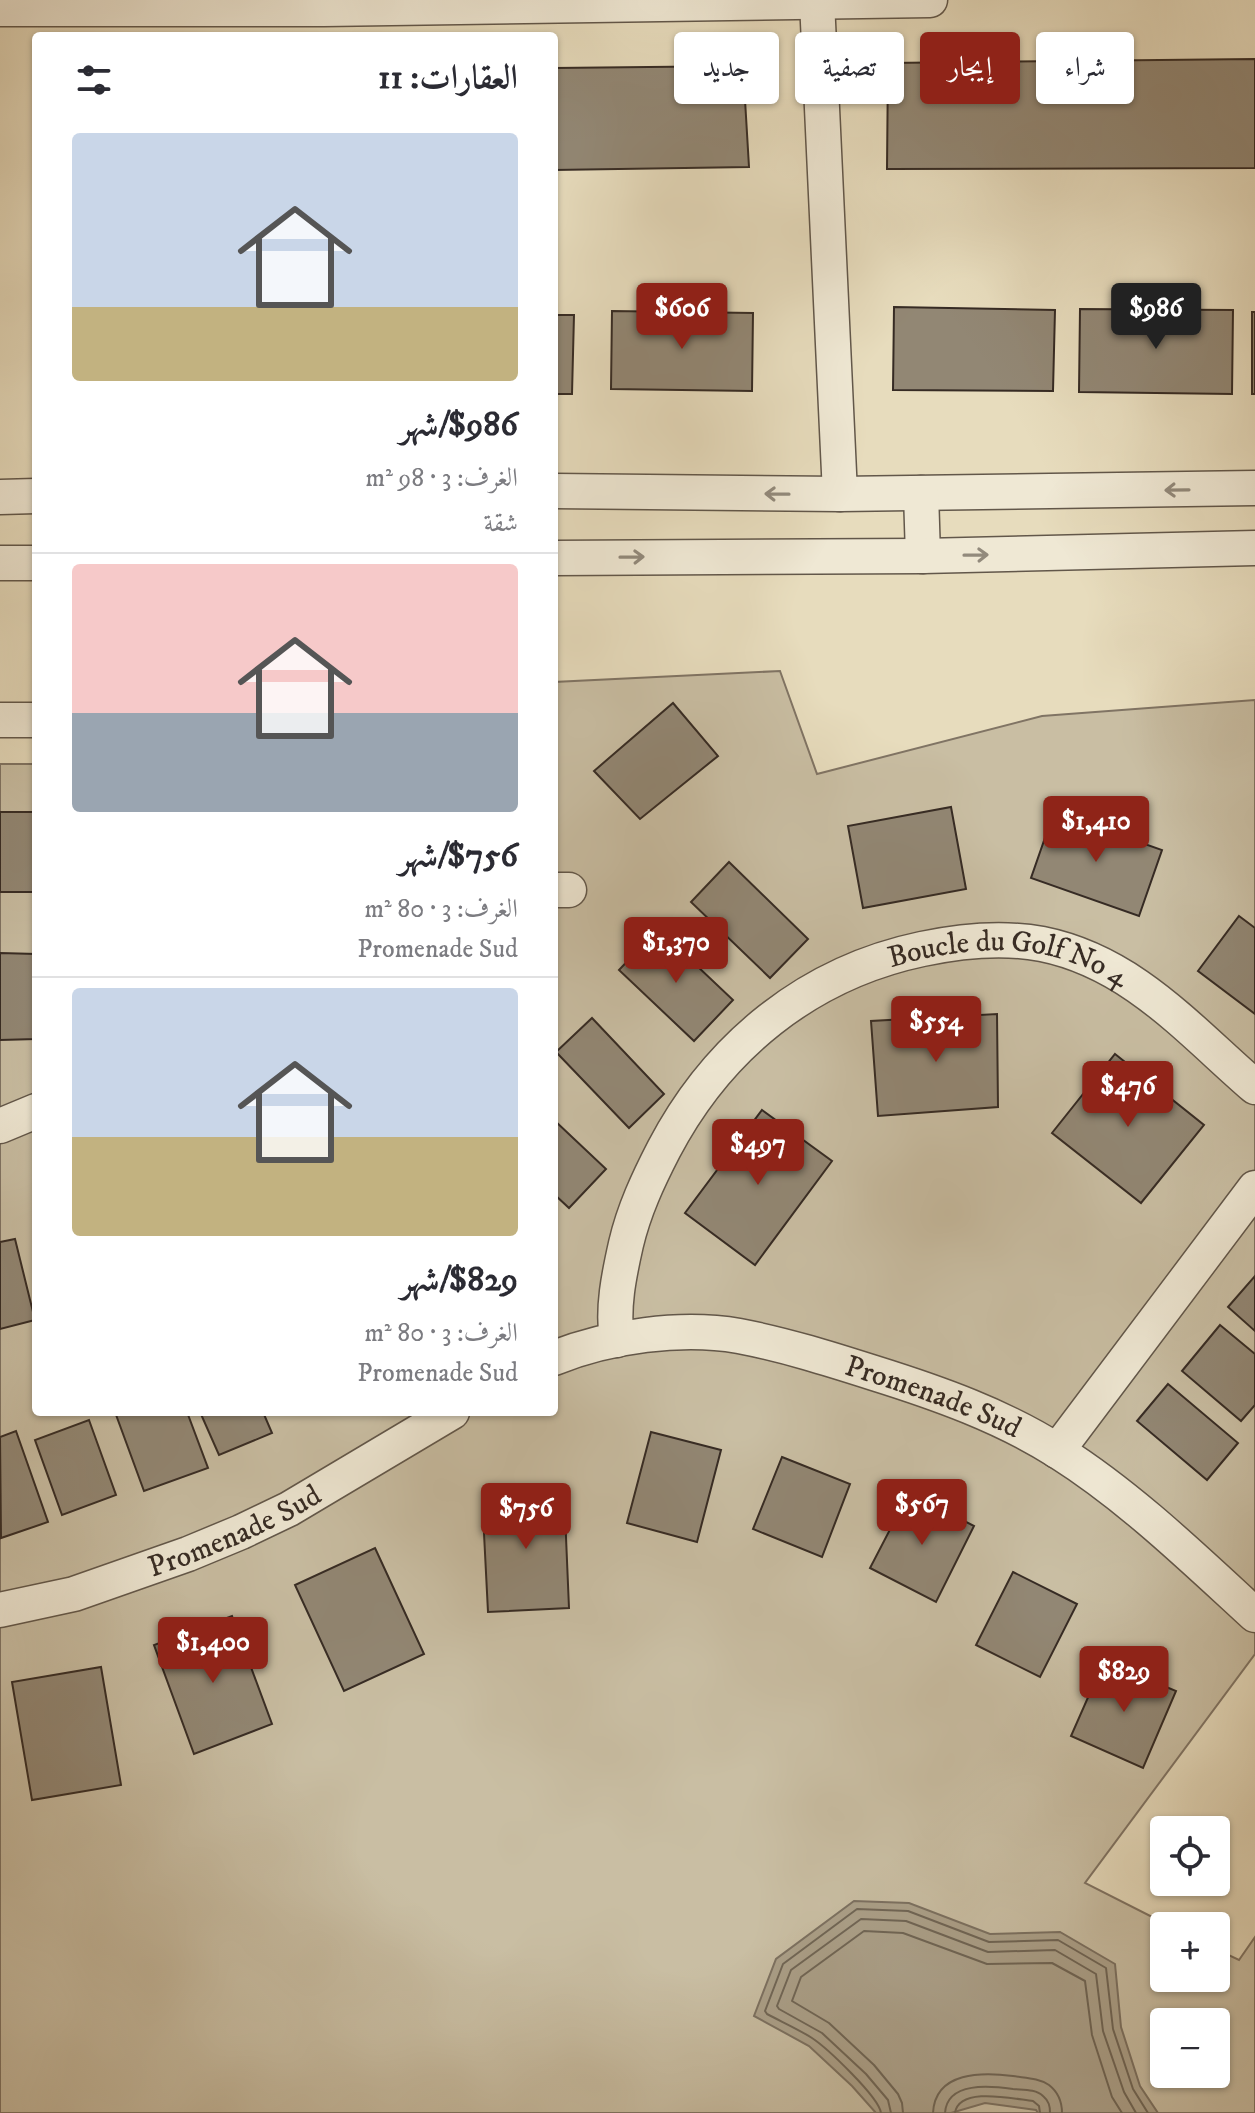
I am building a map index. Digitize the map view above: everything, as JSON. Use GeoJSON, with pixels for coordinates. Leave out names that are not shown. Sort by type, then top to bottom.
{"type":"FeatureCollection","features":[{"type":"Feature","properties":{"kind":"street"},"geometry":{"type":"LineString","coordinates":[[0,9],[324,9],[930,0]]}},
{"type":"Feature","properties":{"kind":"street"},"geometry":{"type":"LineString","coordinates":[[817,1],[840,494]]}},
{"type":"Feature","properties":{"kind":"street"},"geometry":{"type":"LineString","coordinates":[[558,491],[840,494],[1255,488]]}},
{"type":"Feature","properties":{"kind":"street"},"geometry":{"type":"LineString","coordinates":[[921,493],[923,556]]}},
{"type":"Feature","properties":{"kind":"street"},"geometry":{"type":"LineString","coordinates":[[0,497],[32,496]]}},
{"type":"Feature","properties":{"kind":"street"},"geometry":{"type":"LineString","coordinates":[[558,558],[923,556],[1255,548]]}},
{"type":"Feature","properties":{"kind":"street"},"geometry":{"type":"LineString","coordinates":[[0,563],[32,563]]}},
{"type":"Feature","properties":{"kind":"street"},"geometry":{"type":"LineString","coordinates":[[0,720],[32,720]]}},
{"type":"Feature","properties":{"kind":"street","name":"Boucle du Golf No 4"},"geometry":{"type":"LineString","coordinates":[[617,1340],[615,1325],[619,1277],[633,1218],[646,1185],[685,1111],[703,1085],[757,1030],[801,997],[849,971],[905,952],[964,942],[1040,944],[1067,951],[1135,983],[1255,1087]]}},
{"type":"Feature","properties":{"kind":"street"},"geometry":{"type":"LineString","coordinates":[[0,1126],[32,1113]]}},
{"type":"Feature","properties":{"kind":"street"},"geometry":{"type":"LineString","coordinates":[[1057,1451],[1255,1188]]}},
{"type":"Feature","properties":{"kind":"street","name":"Promenade Sud"},"geometry":{"type":"LineString","coordinates":[[558,1357],[617,1340],[653,1334],[737,1336],[808,1352],[923,1389],[982,1412],[1057,1451],[1141,1513],[1255,1615]]}},
{"type":"Feature","properties":{"kind":"street","name":"Promenade Sud"},"geometry":{"type":"LineString","coordinates":[[0,1610],[74,1594],[241,1532],[289,1509],[445,1416]]}},
{"type":"Feature","properties":{"kind":"shaded area"},"geometry":{"type":"Polygon","coordinates":[[[780,671],[817,774],[1042,716],[1255,700],[1255,1654],[1085,1883],[1150,1916],[1150,1992],[1230,1992],[1230,1956],[1239,1960],[1255,1937],[1255,2113],[0,2113],[0,764],[32,764],[32,1416],[558,1416],[558,682],[780,671]]]}},
{"type":"Feature","properties":{"kind":"water"},"geometry":{"type":"Polygon","coordinates":[[[854,1901],[909,1903],[990,1934],[1060,1932],[1115,1964],[1121,2027],[1140,2086],[1158,2113],[1038,2113],[1036,2110],[985,2103],[951,2113],[876,2113],[809,2046],[754,2016],[776,1959],[854,1901]]]}},
{"type":"Feature","properties":{"kind":"building"},"geometry":{"type":"Polygon","coordinates":[[[1255,59],[1255,168],[887,169],[888,104],[904,104],[904,63],[920,63],[920,104],[1020,104],[1020,62],[1036,61],[1036,104],[1134,104],[1134,60],[1255,59]]]}},
{"type":"Feature","properties":{"kind":"building"},"geometry":{"type":"Polygon","coordinates":[[[674,67],[674,104],[745,104],[749,167],[558,170],[558,68],[674,67]]]}},
{"type":"Feature","properties":{"kind":"building"},"geometry":{"type":"Polygon","coordinates":[[[894,307],[1055,310],[1053,391],[893,390],[894,307]]]}},
{"type":"Feature","properties":{"kind":"building"},"geometry":{"type":"Polygon","coordinates":[[[1080,309],[1233,310],[1232,394],[1079,392],[1080,309]]]}},
{"type":"Feature","properties":{"kind":"building"},"geometry":{"type":"Polygon","coordinates":[[[612,311],[753,313],[752,391],[611,389],[612,311]]]}},
{"type":"Feature","properties":{"kind":"building"},"geometry":{"type":"Polygon","coordinates":[[[1252,312],[1255,312],[1255,394],[1252,394],[1252,312]]]}},
{"type":"Feature","properties":{"kind":"building"},"geometry":{"type":"Polygon","coordinates":[[[558,315],[574,315],[572,394],[558,394],[558,315]]]}},
{"type":"Feature","properties":{"kind":"building"},"geometry":{"type":"Polygon","coordinates":[[[673,703],[718,756],[640,819],[594,771],[673,703]]]}},
{"type":"Feature","properties":{"kind":"building"},"geometry":{"type":"Polygon","coordinates":[[[951,807],[966,889],[863,908],[848,826],[951,807]]]}},
{"type":"Feature","properties":{"kind":"building"},"geometry":{"type":"Polygon","coordinates":[[[0,812],[32,812],[32,892],[0,892],[0,812]]]}},
{"type":"Feature","properties":{"kind":"building"},"geometry":{"type":"Polygon","coordinates":[[[1054,812],[1162,850],[1139,916],[1031,878],[1054,812]]]}},
{"type":"Feature","properties":{"kind":"building"},"geometry":{"type":"Polygon","coordinates":[[[729,862],[808,939],[770,978],[691,902],[729,862]]]}},
{"type":"Feature","properties":{"kind":"building"},"geometry":{"type":"Polygon","coordinates":[[[1239,916],[1255,928],[1255,1014],[1198,971],[1239,916]]]}},
{"type":"Feature","properties":{"kind":"building"},"geometry":{"type":"Polygon","coordinates":[[[658,929],[733,1000],[694,1041],[619,970],[658,929]]]}},
{"type":"Feature","properties":{"kind":"building"},"geometry":{"type":"Polygon","coordinates":[[[0,953],[32,954],[32,1039],[0,1040],[0,953]]]}},
{"type":"Feature","properties":{"kind":"building"},"geometry":{"type":"Polygon","coordinates":[[[997,1014],[998,1107],[878,1116],[871,1021],[997,1014]]]}},
{"type":"Feature","properties":{"kind":"building"},"geometry":{"type":"Polygon","coordinates":[[[592,1018],[664,1094],[629,1128],[558,1054],[558,1050],[592,1018]]]}},
{"type":"Feature","properties":{"kind":"building"},"geometry":{"type":"Polygon","coordinates":[[[1115,1054],[1204,1125],[1141,1203],[1052,1133],[1115,1054]]]}},
{"type":"Feature","properties":{"kind":"building"},"geometry":{"type":"Polygon","coordinates":[[[762,1110],[832,1161],[755,1265],[685,1213],[762,1110]]]}},
{"type":"Feature","properties":{"kind":"building"},"geometry":{"type":"Polygon","coordinates":[[[558,1124],[606,1169],[569,1208],[558,1198],[558,1124]]]}},
{"type":"Feature","properties":{"kind":"building"},"geometry":{"type":"Polygon","coordinates":[[[15,1239],[32,1308],[32,1321],[0,1329],[0,1242],[15,1239]]]}},
{"type":"Feature","properties":{"kind":"building"},"geometry":{"type":"Polygon","coordinates":[[[1255,1276],[1255,1331],[1228,1307],[1255,1276]]]}},
{"type":"Feature","properties":{"kind":"building"},"geometry":{"type":"Polygon","coordinates":[[[1220,1325],[1255,1354],[1255,1405],[1241,1421],[1182,1371],[1220,1325]]]}},
{"type":"Feature","properties":{"kind":"building"},"geometry":{"type":"Polygon","coordinates":[[[1168,1384],[1238,1443],[1207,1480],[1137,1421],[1168,1384]]]}},
{"type":"Feature","properties":{"kind":"building"},"geometry":{"type":"Polygon","coordinates":[[[116,1416],[188,1416],[208,1468],[144,1491],[116,1416]]]}},
{"type":"Feature","properties":{"kind":"building"},"geometry":{"type":"Polygon","coordinates":[[[202,1416],[265,1416],[272,1433],[219,1455],[202,1416]]]}},
{"type":"Feature","properties":{"kind":"building"},"geometry":{"type":"Polygon","coordinates":[[[89,1420],[116,1495],[62,1515],[35,1440],[89,1420]]]}},
{"type":"Feature","properties":{"kind":"building"},"geometry":{"type":"Polygon","coordinates":[[[16,1431],[48,1522],[1,1538],[0,1437],[16,1431]]]}},
{"type":"Feature","properties":{"kind":"building"},"geometry":{"type":"Polygon","coordinates":[[[651,1432],[721,1450],[697,1542],[627,1523],[651,1432]]]}},
{"type":"Feature","properties":{"kind":"building"},"geometry":{"type":"Polygon","coordinates":[[[782,1457],[850,1484],[822,1557],[753,1529],[782,1457]]]}},
{"type":"Feature","properties":{"kind":"building"},"geometry":{"type":"Polygon","coordinates":[[[564,1490],[569,1608],[488,1612],[482,1494],[564,1490]]]}},
{"type":"Feature","properties":{"kind":"building"},"geometry":{"type":"Polygon","coordinates":[[[909,1493],[974,1526],[936,1602],[870,1568],[909,1493]]]}},
{"type":"Feature","properties":{"kind":"building"},"geometry":{"type":"Polygon","coordinates":[[[375,1548],[424,1654],[344,1691],[295,1585],[375,1548]]]}},
{"type":"Feature","properties":{"kind":"building"},"geometry":{"type":"Polygon","coordinates":[[[1013,1572],[1077,1604],[1040,1677],[976,1645],[1013,1572]]]}},
{"type":"Feature","properties":{"kind":"building"},"geometry":{"type":"Polygon","coordinates":[[[232,1616],[272,1724],[194,1754],[154,1645],[232,1616]]]}},
{"type":"Feature","properties":{"kind":"building"},"geometry":{"type":"Polygon","coordinates":[[[1104,1661],[1176,1691],[1143,1768],[1071,1736],[1104,1661]]]}},
{"type":"Feature","properties":{"kind":"building"},"geometry":{"type":"Polygon","coordinates":[[[101,1667],[121,1785],[32,1800],[12,1682],[101,1667]]]}}]}
